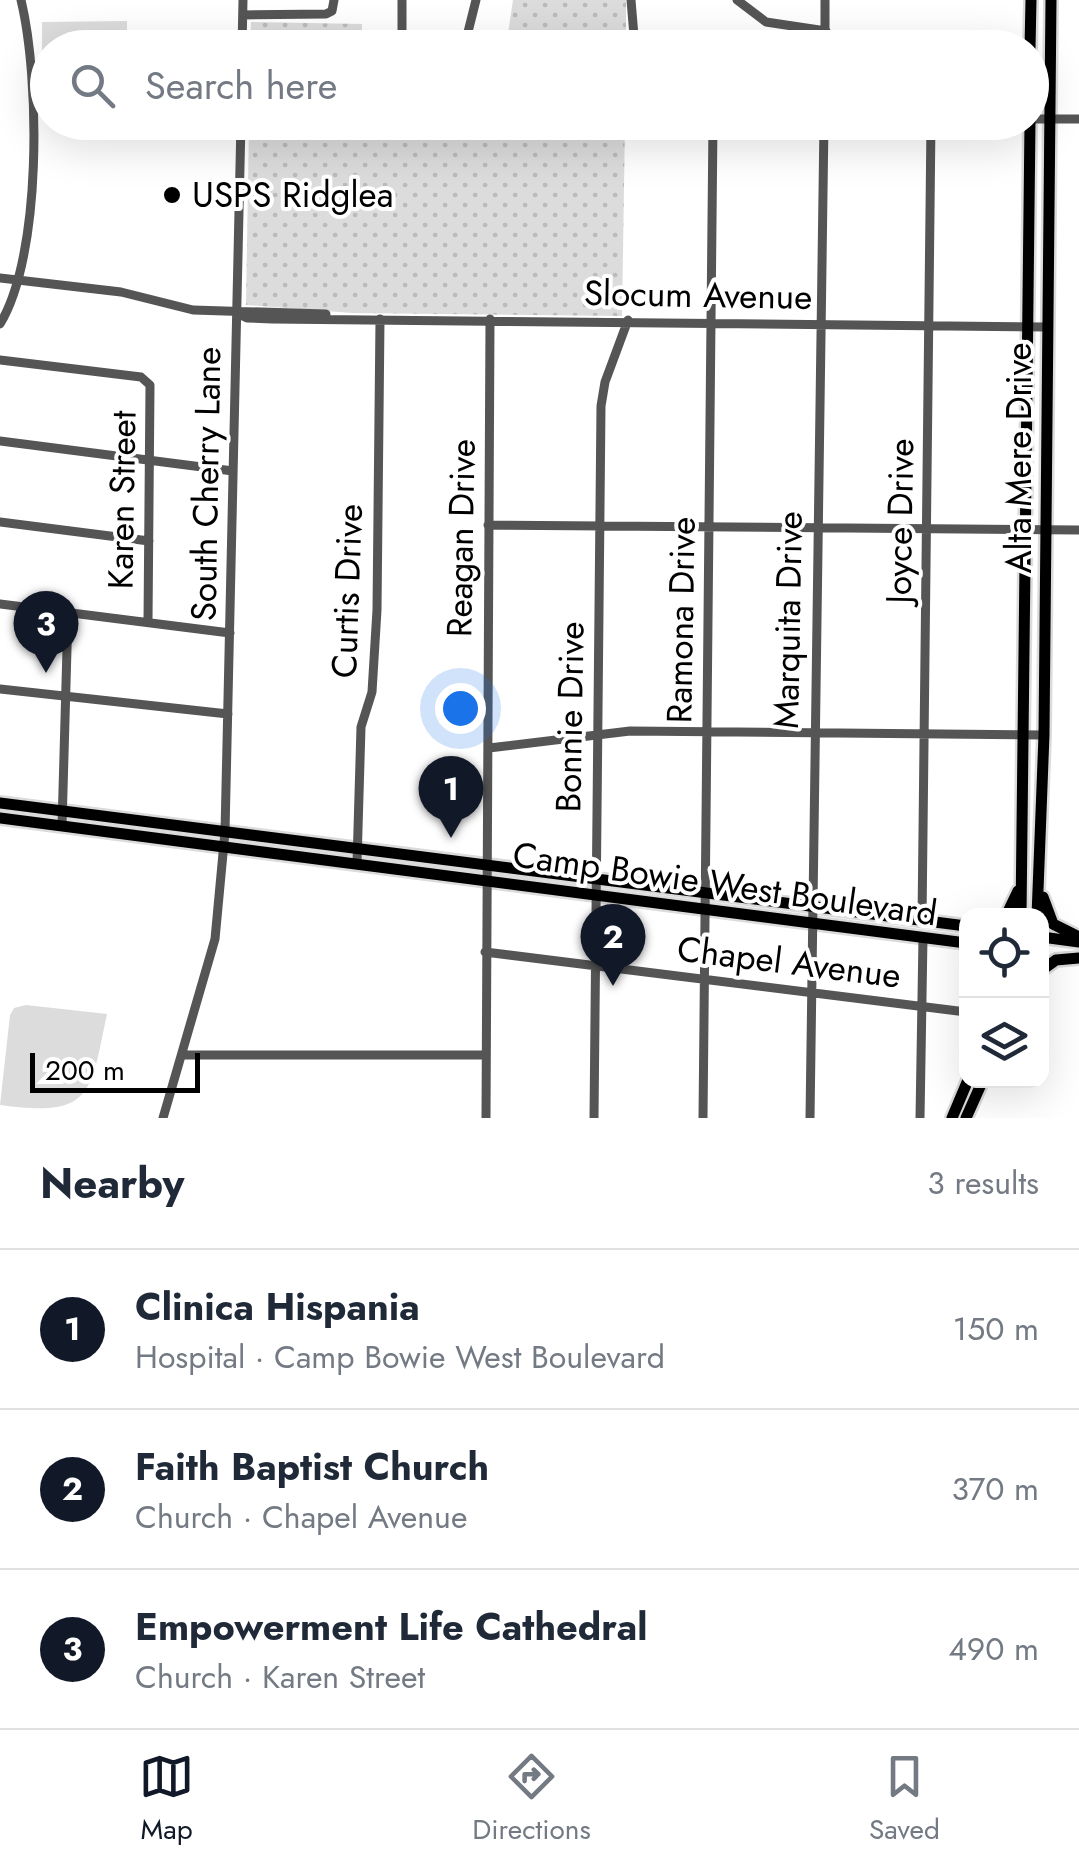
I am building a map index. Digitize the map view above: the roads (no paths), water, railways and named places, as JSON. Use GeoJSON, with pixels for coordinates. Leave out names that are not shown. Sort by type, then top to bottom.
{"type":"FeatureCollection","features":[{"type":"Feature","properties":{"kind":"main road"},"geometry":{"type":"LineString","coordinates":[[1030,30],[1031,0]]}},
{"type":"Feature","properties":{"kind":"main road","name":"Alta Mere Drive"},"geometry":{"type":"LineString","coordinates":[[1048,2],[1048,30]]}},
{"type":"Feature","properties":{"kind":"main road","name":"Alta Mere Drive"},"geometry":{"type":"LineString","coordinates":[[1022,908],[1031,140]]}},
{"type":"Feature","properties":{"kind":"main road","name":"Alta Mere Drive"},"geometry":{"type":"LineString","coordinates":[[1037,908],[1044,734],[1049,140]]}},
{"type":"Feature","properties":{"kind":"main road","name":"Camp Bowie West Boulevard"},"geometry":{"type":"LineString","coordinates":[[0,803],[226,832],[358,857]]}},
{"type":"Feature","properties":{"kind":"main road","name":"Camp Bowie West Boulevard"},"geometry":{"type":"LineString","coordinates":[[0,818],[224,847],[358,857],[485,873],[596,879],[959,926]]}},
{"type":"Feature","properties":{"kind":"main road"},"geometry":{"type":"LineString","coordinates":[[1011,908],[1023,872]]}},
{"type":"Feature","properties":{"kind":"main road","name":"Camp Bowie West Boulevard"},"geometry":{"type":"LineString","coordinates":[[485,873],[595,895],[959,943]]}},
{"type":"Feature","properties":{"kind":"main road"},"geometry":{"type":"LineString","coordinates":[[1039,873],[1050,919],[1079,939]]}},
{"type":"Feature","properties":{"kind":"main road"},"geometry":{"type":"LineString","coordinates":[[1049,937],[1079,939]]}},
{"type":"Feature","properties":{"kind":"main road"},"geometry":{"type":"LineString","coordinates":[[1049,955],[1079,958]]}},
{"type":"Feature","properties":{"kind":"main road"},"geometry":{"type":"LineString","coordinates":[[1049,965],[1056,960],[1079,958]]}},
{"type":"Feature","properties":{"kind":"main road"},"geometry":{"type":"LineString","coordinates":[[952,1118],[965,1088]]}},
{"type":"Feature","properties":{"kind":"main road"},"geometry":{"type":"LineString","coordinates":[[966,1118],[979,1088]]}},
{"type":"Feature","properties":{"kind":"street"},"geometry":{"type":"LineString","coordinates":[[21,0],[30,64]]}},
{"type":"Feature","properties":{"kind":"street"},"geometry":{"type":"LineString","coordinates":[[242,30],[243,0]]}},
{"type":"Feature","properties":{"kind":"street"},"geometry":{"type":"LineString","coordinates":[[242,15],[330,13],[334,0]]}},
{"type":"Feature","properties":{"kind":"street"},"geometry":{"type":"LineString","coordinates":[[402,0],[402,30]]}},
{"type":"Feature","properties":{"kind":"street"},"geometry":{"type":"LineString","coordinates":[[468,30],[476,0]]}},
{"type":"Feature","properties":{"kind":"street"},"geometry":{"type":"LineString","coordinates":[[631,0],[633,30]]}},
{"type":"Feature","properties":{"kind":"street"},"geometry":{"type":"LineString","coordinates":[[738,0],[766,22],[819,30]]}},
{"type":"Feature","properties":{"kind":"street"},"geometry":{"type":"LineString","coordinates":[[825,0],[826,30]]}},
{"type":"Feature","properties":{"kind":"street"},"geometry":{"type":"LineString","coordinates":[[1049,119],[1079,119]]}},
{"type":"Feature","properties":{"kind":"street"},"geometry":{"type":"LineString","coordinates":[[0,324],[12,304],[18,280],[32,140]]}},
{"type":"Feature","properties":{"kind":"street","name":"South Cherry Lane"},"geometry":{"type":"LineString","coordinates":[[163,1118],[215,939],[226,832],[241,140]]}},
{"type":"Feature","properties":{"kind":"street","name":"Ramona Drive"},"geometry":{"type":"LineString","coordinates":[[703,1118],[712,140]]}},
{"type":"Feature","properties":{"kind":"street","name":"Marquita Drive"},"geometry":{"type":"LineString","coordinates":[[810,1118],[824,140]]}},
{"type":"Feature","properties":{"kind":"street","name":"Joyce Drive"},"geometry":{"type":"LineString","coordinates":[[922,921],[931,140]]}},
{"type":"Feature","properties":{"kind":"street","name":"Slocum Avenue"},"geometry":{"type":"LineString","coordinates":[[0,278],[121,292],[192,310],[237,312],[247,318],[1047,327]]}},
{"type":"Feature","properties":{"kind":"street","name":"Curtis Drive"},"geometry":{"type":"LineString","coordinates":[[358,857],[361,727],[372,692],[377,610],[380,318]]}},
{"type":"Feature","properties":{"kind":"street","name":"Reagan Drive"},"geometry":{"type":"LineString","coordinates":[[486,1118],[490,319]]}},
{"type":"Feature","properties":{"kind":"street","name":"Bonnie Drive"},"geometry":{"type":"LineString","coordinates":[[594,1118],[604,382],[628,320]]}},
{"type":"Feature","properties":{"kind":"street","name":"Karen Street"},"geometry":{"type":"LineString","coordinates":[[0,360],[146,380],[152,390],[148,622]]}},
{"type":"Feature","properties":{"kind":"street"},"geometry":{"type":"LineString","coordinates":[[0,441],[233,470]]}},
{"type":"Feature","properties":{"kind":"street"},"geometry":{"type":"LineString","coordinates":[[0,522],[149,541]]}},
{"type":"Feature","properties":{"kind":"street"},"geometry":{"type":"LineString","coordinates":[[488,525],[1079,530]]}},
{"type":"Feature","properties":{"kind":"street"},"geometry":{"type":"LineString","coordinates":[[0,604],[230,633]]}},
{"type":"Feature","properties":{"kind":"street","name":"Karen Street"},"geometry":{"type":"LineString","coordinates":[[62,826],[68,613]]}},
{"type":"Feature","properties":{"kind":"street"},"geometry":{"type":"LineString","coordinates":[[0,690],[228,714]]}},
{"type":"Feature","properties":{"kind":"street"},"geometry":{"type":"LineString","coordinates":[[489,748],[598,733],[1044,734]]}},
{"type":"Feature","properties":{"kind":"street"},"geometry":{"type":"LineString","coordinates":[[920,1118],[928,938]]}},
{"type":"Feature","properties":{"kind":"street","name":"Chapel Avenue"},"geometry":{"type":"LineString","coordinates":[[485,952],[959,1011]]}},
{"type":"Feature","properties":{"kind":"street"},"geometry":{"type":"LineString","coordinates":[[182,1055],[486,1055]]}},
{"type":"Feature","properties":{"kind":"place","name":"USPS Ridglea"},"geometry":{"type":"Point","coordinates":[172,195]}},
{"type":"Feature","properties":{"kind":"place","name":"Empowerment Life Cathedral"},"geometry":{"type":"Point","coordinates":[46,673]}},
{"type":"Feature","properties":{"kind":"place","name":"Clinica Hispania"},"geometry":{"type":"Point","coordinates":[451,838]}},
{"type":"Feature","properties":{"kind":"place","name":"Faith Baptist Church"},"geometry":{"type":"Point","coordinates":[613,986]}}]}
